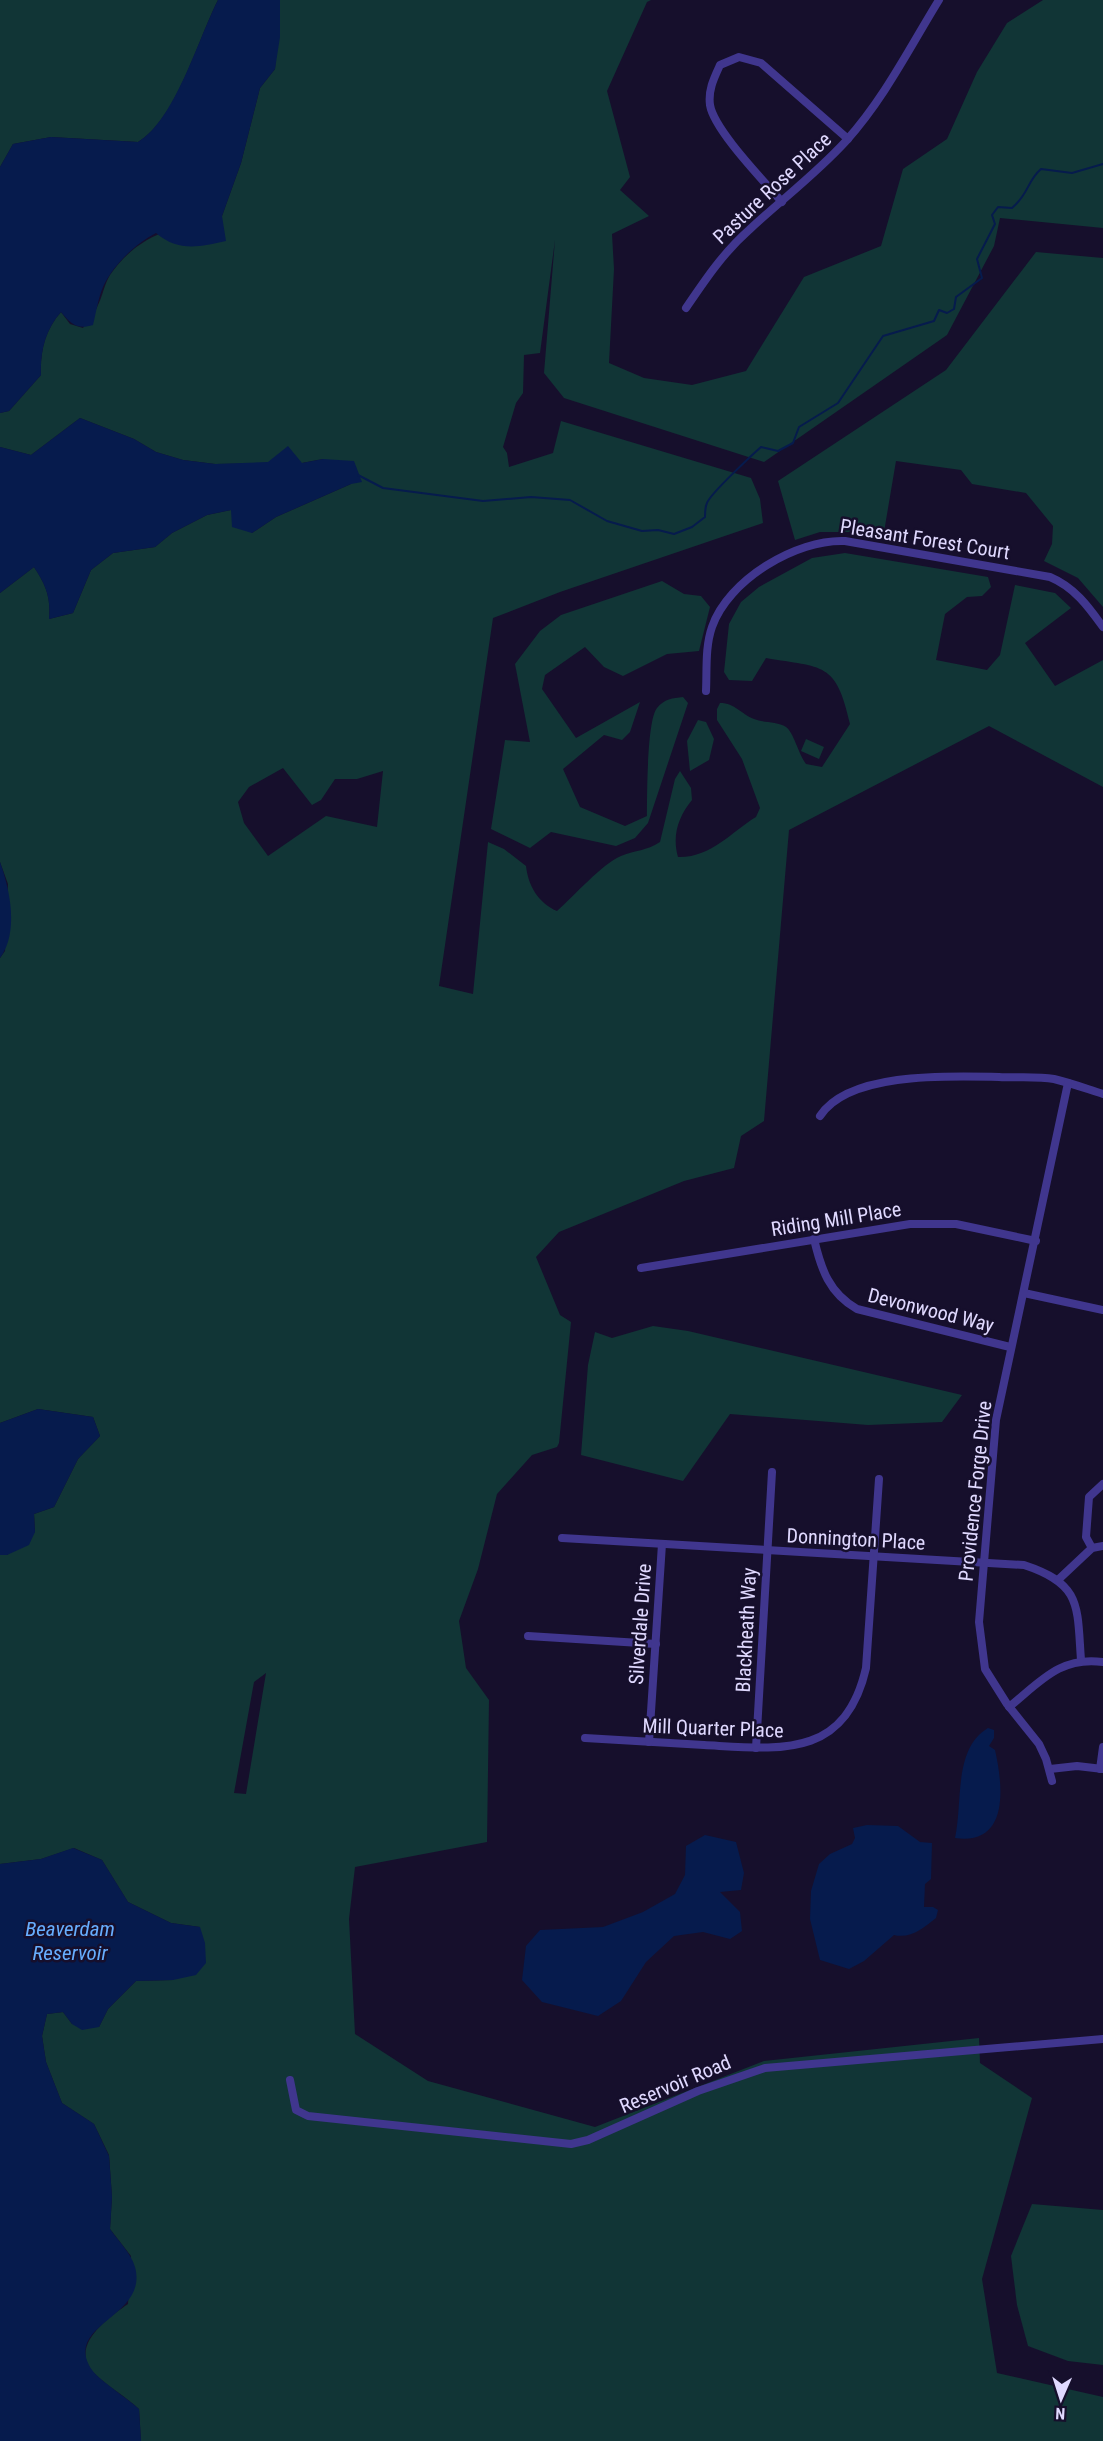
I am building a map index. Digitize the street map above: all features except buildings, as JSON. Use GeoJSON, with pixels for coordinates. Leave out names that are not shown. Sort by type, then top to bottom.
{"type":"FeatureCollection","features":[{"type":"Feature","properties":{"kind":"street","name":"Pasture Rose Place"},"geometry":{"type":"LineString","coordinates":[[686,308],[715,265],[748,231],[816,173],[848,139],[873,107],[939,0]]}},
{"type":"Feature","properties":{"kind":"street"},"geometry":{"type":"LineString","coordinates":[[782,202],[719,127],[710,106],[711,84],[720,65],[739,57],[761,63],[848,139]]}},
{"type":"Feature","properties":{"kind":"street","name":"Pleasant Forest Court"},"geometry":{"type":"LineString","coordinates":[[706,692],[708,640],[726,598],[745,581],[785,556],[825,540],[845,541],[1050,577],[1061,582],[1079,596],[1103,627]]}},
{"type":"Feature","properties":{"kind":"street"},"geometry":{"type":"LineString","coordinates":[[820,1116],[827,1105],[847,1095],[894,1080],[925,1076],[1052,1079],[1103,1094]]}},
{"type":"Feature","properties":{"kind":"street","name":"Providence Forge Drive"},"geometry":{"type":"LineString","coordinates":[[1052,1781],[1050,1769],[1039,1744],[1009,1707],[985,1669],[979,1622],[991,1450],[1010,1347],[1036,1241],[1068,1083]]}},
{"type":"Feature","properties":{"kind":"street","name":"Riding Mill Place"},"geometry":{"type":"LineString","coordinates":[[641,1268],[894,1226],[931,1223],[976,1227],[1036,1241]]}},
{"type":"Feature","properties":{"kind":"street","name":"Devonwood Way"},"geometry":{"type":"LineString","coordinates":[[814,1239],[820,1266],[828,1282],[844,1302],[857,1309],[1010,1347]]}},
{"type":"Feature","properties":{"kind":"street"},"geometry":{"type":"LineString","coordinates":[[1024,1293],[1103,1310]]}},
{"type":"Feature","properties":{"kind":"street","name":"Blackheath Way"},"geometry":{"type":"LineString","coordinates":[[756,1748],[772,1472]]}},
{"type":"Feature","properties":{"kind":"street","name":"Mill Quarter Place"},"geometry":{"type":"LineString","coordinates":[[585,1737],[756,1748],[793,1748],[827,1733],[853,1704],[863,1684],[879,1479]]}},
{"type":"Feature","properties":{"kind":"street"},"geometry":{"type":"LineString","coordinates":[[1092,1548],[1086,1537],[1089,1497],[1103,1484]]}},
{"type":"Feature","properties":{"kind":"street","name":"Donnington Place"},"geometry":{"type":"LineString","coordinates":[[562,1538],[1024,1565],[1059,1579]]}},
{"type":"Feature","properties":{"kind":"street","name":"Silverdale Drive"},"geometry":{"type":"LineString","coordinates":[[649,1742],[662,1544]]}},
{"type":"Feature","properties":{"kind":"street"},"geometry":{"type":"LineString","coordinates":[[1081,1660],[1078,1617],[1071,1595],[1059,1579],[1092,1548],[1103,1546]]}},
{"type":"Feature","properties":{"kind":"street"},"geometry":{"type":"LineString","coordinates":[[528,1636],[656,1644]]}},
{"type":"Feature","properties":{"kind":"street"},"geometry":{"type":"LineString","coordinates":[[1009,1707],[1067,1663],[1081,1660],[1103,1662]]}},
{"type":"Feature","properties":{"kind":"street"},"geometry":{"type":"LineString","coordinates":[[1050,1769],[1077,1766],[1102,1769],[1103,1747]]}},
{"type":"Feature","properties":{"kind":"street","name":"Reservoir Road"},"geometry":{"type":"LineString","coordinates":[[290,2080],[296,2110],[308,2116],[571,2144],[588,2140],[698,2091],[765,2068],[1103,2039]]}},
{"type":"Feature","properties":{"kind":"green space"},"geometry":{"type":"Polygon","coordinates":[[[0,0],[218,0],[175,98],[152,131],[138,142],[51,137],[13,144],[0,167],[0,0]]]}},
{"type":"Feature","properties":{"kind":"green space"},"geometry":{"type":"Polygon","coordinates":[[[280,0],[651,0],[647,2],[607,91],[630,177],[620,190],[649,216],[612,234],[614,269],[609,363],[644,378],[692,385],[746,371],[804,277],[881,246],[903,169],[947,139],[977,72],[1007,23],[1043,0],[1103,0],[1103,228],[1000,218],[994,246],[947,335],[764,462],[564,398],[544,373],[555,240],[540,353],[524,355],[523,393],[516,403],[503,447],[507,453],[509,467],[553,453],[561,421],[751,478],[760,499],[763,523],[560,592],[493,618],[439,986],[473,994],[488,842],[504,849],[526,866],[535,893],[550,908],[557,911],[613,860],[660,842],[675,779],[680,771],[691,788],[692,800],[683,813],[676,834],[678,857],[690,856],[711,849],[756,817],[760,808],[742,759],[717,720],[717,709],[720,703],[730,705],[754,719],[786,727],[806,764],[822,767],[850,724],[845,703],[832,678],[824,671],[814,667],[766,658],[752,681],[729,680],[724,672],[729,624],[741,602],[759,587],[812,558],[845,553],[988,577],[991,587],[982,596],[967,597],[945,614],[936,660],[987,670],[1000,655],[1015,585],[1055,593],[1071,608],[1025,643],[1055,686],[1103,660],[1103,787],[989,726],[789,830],[764,1121],[741,1136],[734,1168],[684,1181],[559,1232],[536,1257],[560,1315],[571,1322],[559,1443],[557,1447],[532,1455],[497,1494],[478,1569],[459,1621],[466,1668],[489,1700],[487,1842],[355,1867],[349,1919],[355,2034],[428,2081],[595,2127],[764,2061],[979,2038],[980,2063],[1032,2098],[982,2279],[997,2373],[1103,2397],[1103,2441],[141,2441],[139,2409],[99,2378],[87,2363],[88,2343],[94,2334],[128,2304],[131,2256],[110,2229],[112,2197],[109,2155],[94,2124],[62,2103],[46,2062],[42,2036],[47,2014],[63,2012],[72,2024],[99,2027],[108,2009],[136,1981],[173,1980],[200,1927],[171,1923],[128,1902],[102,1860],[74,1848],[41,1859],[0,1864],[0,1555],[7,1555],[35,1532],[34,1514],[54,1507],[78,1459],[100,1436],[93,1417],[38,1409],[0,1423],[0,958],[5,951],[8,884],[0,862],[0,593],[34,567],[47,592],[49,619],[73,613],[91,570],[113,553],[155,547],[172,533],[207,515],[231,510],[252,533],[276,517],[351,484],[323,459],[302,463],[215,464],[183,460],[156,452],[134,439],[80,418],[31,455],[0,447],[0,413],[9,411],[41,375],[41,358],[45,341],[51,326],[61,312],[70,324],[83,328],[97,308],[110,275],[134,249],[160,234],[222,216],[241,163],[260,88],[275,69],[280,0]],[[283,768],[249,787],[238,802],[244,823],[268,856],[326,816],[377,827],[383,771],[357,779],[335,779],[321,800],[312,805],[283,768]],[[266,1673],[254,1682],[234,1793],[246,1794],[266,1673]]]}},
{"type":"Feature","properties":{"kind":"green space"},"geometry":{"type":"Polygon","coordinates":[[[1036,252],[1103,258],[1103,607],[1078,578],[1044,561],[1052,544],[1053,526],[1026,493],[972,484],[961,470],[896,461],[884,532],[820,532],[795,540],[778,481],[946,370],[1036,252]]]}},
{"type":"Feature","properties":{"kind":"green space"},"geometry":{"type":"Polygon","coordinates":[[[662,581],[684,594],[701,596],[710,607],[699,651],[667,654],[623,676],[604,667],[585,647],[545,675],[542,689],[576,738],[640,702],[630,732],[622,740],[604,735],[563,769],[580,807],[625,826],[647,816],[649,742],[657,708],[666,701],[676,698],[683,697],[688,703],[648,823],[635,838],[616,846],[551,832],[530,848],[491,829],[505,740],[530,742],[515,664],[540,631],[561,615],[662,581]]]}},
{"type":"Feature","properties":{"kind":"green space"},"geometry":{"type":"Polygon","coordinates":[[[698,720],[706,722],[714,739],[709,760],[690,771],[687,741],[698,720]]]}},
{"type":"Feature","properties":{"kind":"green space"},"geometry":{"type":"Polygon","coordinates":[[[806,739],[824,747],[819,759],[801,751],[806,739]]]}},
{"type":"Feature","properties":{"kind":"green space"},"geometry":{"type":"Polygon","coordinates":[[[653,1326],[688,1331],[962,1395],[942,1422],[868,1425],[730,1414],[683,1481],[581,1455],[588,1365],[595,1332],[612,1338],[653,1326]]]}},
{"type":"Feature","properties":{"kind":"green space"},"geometry":{"type":"Polygon","coordinates":[[[1032,2204],[1103,2210],[1103,2365],[1068,2361],[1028,2346],[1017,2305],[1011,2256],[1032,2204]]]}},
{"type":"Feature","properties":{"kind":"water"},"geometry":{"type":"Polygon","coordinates":[[[218,0],[280,0],[280,37],[275,69],[260,88],[241,163],[222,216],[226,241],[189,246],[172,243],[156,233],[140,243],[125,256],[107,279],[93,325],[83,327],[75,325],[61,312],[51,326],[45,342],[41,358],[41,375],[9,411],[0,413],[0,167],[13,144],[51,137],[138,142],[151,131],[174,98],[218,0]]]}},
{"type":"Feature","properties":{"kind":"water"},"geometry":{"type":"Polygon","coordinates":[[[80,418],[134,439],[156,452],[183,460],[215,464],[268,462],[288,446],[302,463],[323,459],[354,461],[362,482],[351,484],[276,517],[252,533],[232,527],[231,510],[207,515],[172,533],[155,547],[113,553],[91,570],[73,613],[49,619],[47,592],[34,567],[0,593],[0,447],[31,455],[80,418]]]}},
{"type":"Feature","properties":{"kind":"water"},"geometry":{"type":"Polygon","coordinates":[[[0,862],[7,885],[11,924],[6,948],[0,958],[0,862]]]}},
{"type":"Feature","properties":{"kind":"water"},"geometry":{"type":"Polygon","coordinates":[[[38,1409],[93,1417],[100,1436],[78,1459],[54,1507],[34,1514],[35,1532],[29,1545],[7,1555],[0,1555],[0,1423],[38,1409]]]}},
{"type":"Feature","properties":{"kind":"water"},"geometry":{"type":"Polygon","coordinates":[[[988,1728],[994,1730],[994,1738],[989,1746],[995,1750],[998,1764],[999,1810],[994,1823],[986,1833],[973,1838],[955,1838],[964,1763],[977,1737],[988,1728]]]}},
{"type":"Feature","properties":{"kind":"water"},"geometry":{"type":"Polygon","coordinates":[[[867,1825],[898,1826],[920,1842],[932,1843],[931,1879],[925,1884],[924,1907],[933,1907],[938,1910],[936,1918],[921,1929],[911,1934],[894,1935],[864,1961],[849,1969],[820,1960],[810,1919],[811,1891],[819,1864],[830,1854],[852,1844],[855,1838],[853,1828],[867,1825]]]}},
{"type":"Feature","properties":{"kind":"water"},"geometry":{"type":"Polygon","coordinates":[[[705,1835],[736,1842],[744,1873],[741,1890],[720,1892],[740,1912],[742,1931],[730,1939],[703,1932],[674,1936],[646,1962],[621,2001],[598,2016],[542,2002],[522,1980],[526,1946],[540,1930],[603,1927],[643,1912],[675,1894],[685,1875],[686,1846],[705,1835]]]}},
{"type":"Feature","properties":{"kind":"water","name":"Beaverdam Reservoir"},"geometry":{"type":"Polygon","coordinates":[[[73,1848],[102,1860],[128,1902],[171,1923],[200,1927],[205,1943],[206,1963],[196,1975],[173,1980],[136,1981],[108,2009],[99,2027],[82,2030],[72,2024],[63,2012],[47,2014],[42,2036],[46,2062],[62,2103],[94,2124],[109,2156],[112,2197],[110,2229],[133,2262],[136,2284],[130,2298],[96,2331],[88,2342],[86,2354],[92,2370],[139,2409],[141,2441],[0,2441],[0,1864],[41,1859],[73,1848]]]}},
{"type":"Feature","properties":{"kind":"waterway"},"geometry":{"type":"LineString","coordinates":[[358,475],[383,488],[483,501],[531,497],[570,500],[607,521],[642,531],[658,530],[674,534],[692,527],[705,517],[706,505],[715,492],[761,447],[778,451],[793,443],[799,427],[838,403],[883,336],[934,321],[939,310],[947,313],[954,309],[956,297],[982,278],[977,259],[995,224],[992,215],[998,207],[1012,208],[1018,203],[1041,169],[1072,173],[1103,164]]}}]}
